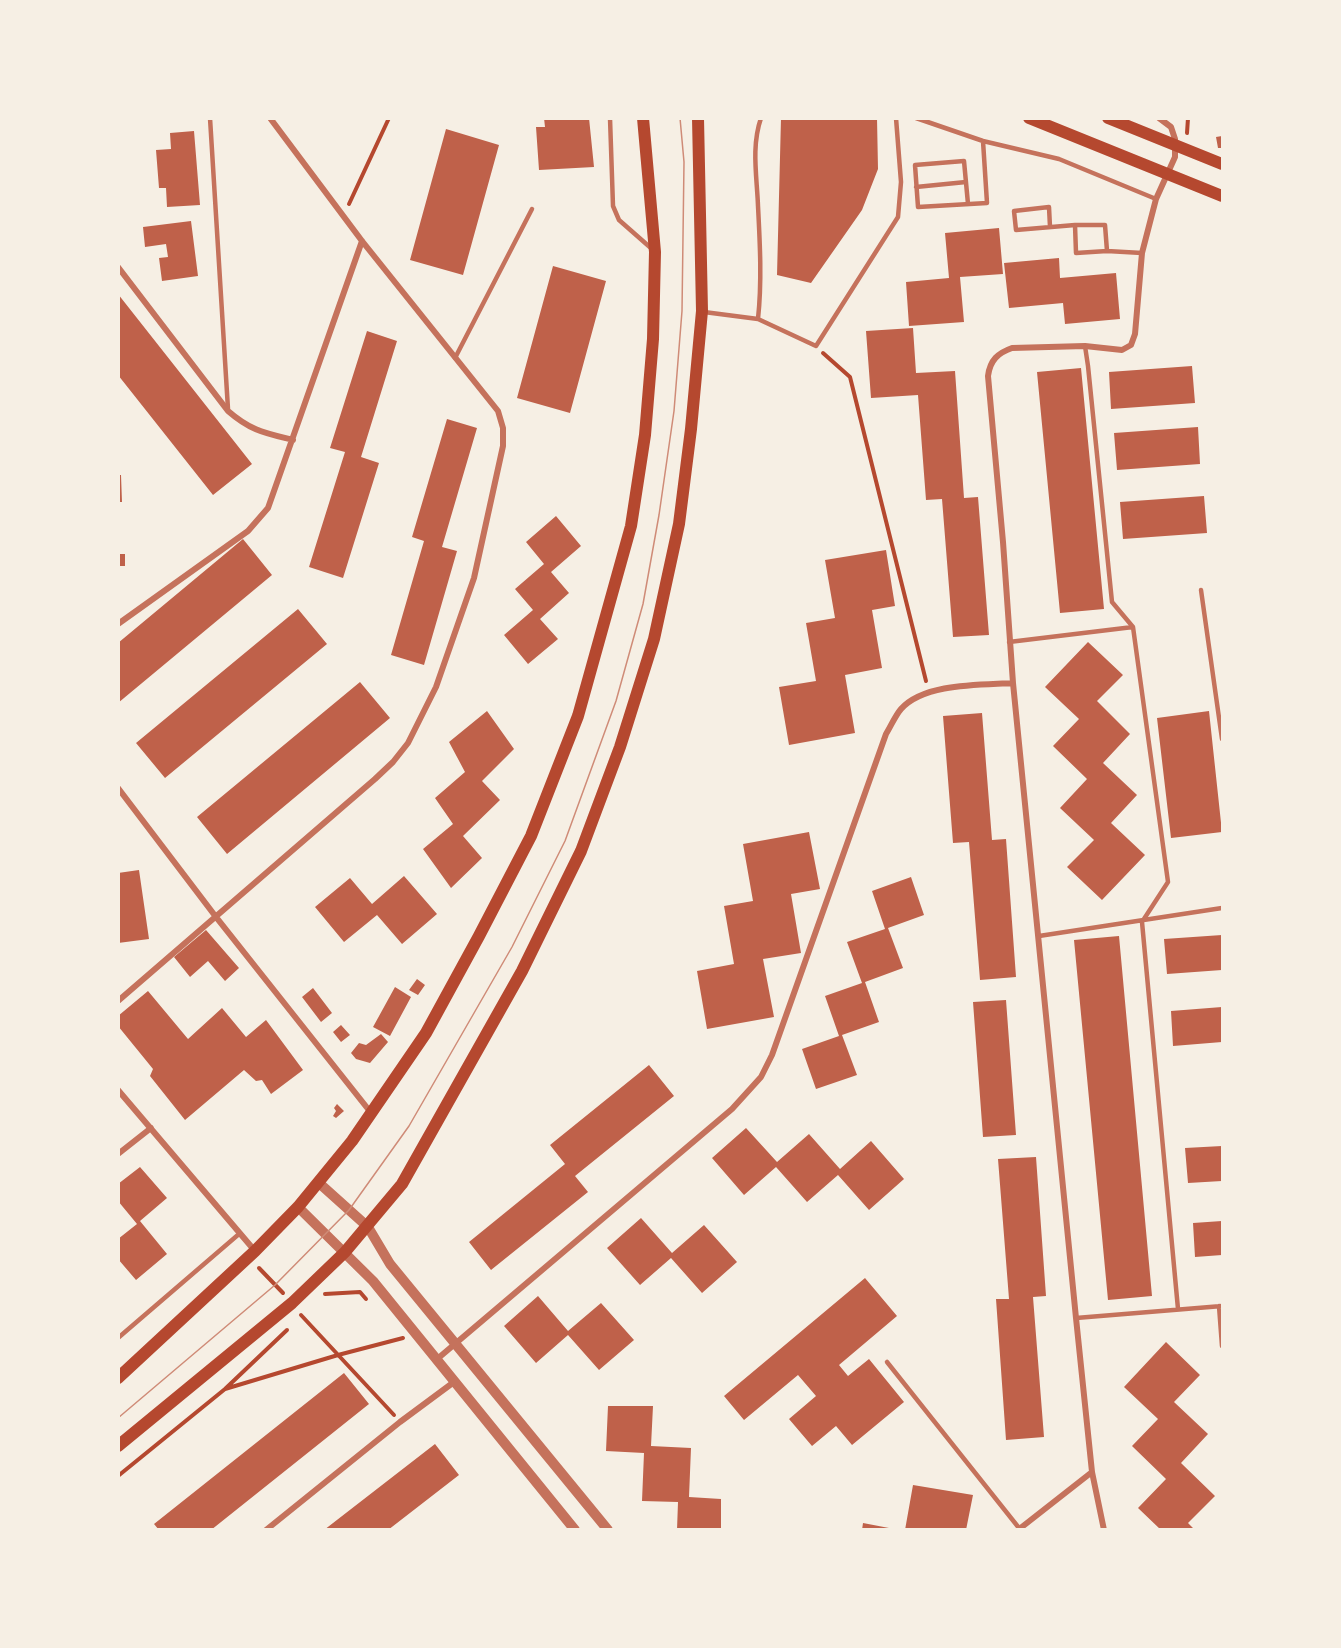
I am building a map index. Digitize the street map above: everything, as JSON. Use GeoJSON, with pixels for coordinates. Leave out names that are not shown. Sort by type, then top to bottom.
{"type":"FeatureCollection","features":[{"type":"Feature","properties":{"kind":"main road"},"geometry":{"type":"LineString","coordinates":[[118,1378],[298,1207],[372,1114],[426,1033],[531,836],[578,716],[631,526],[645,435],[654,339],[655,252],[643,118]]}},
{"type":"Feature","properties":{"kind":"main road"},"geometry":{"type":"LineString","coordinates":[[118,1446],[292,1303],[345,1252],[402,1184],[522,971],[581,851],[616,758],[654,639],[679,524],[702,311],[698,118]]}},
{"type":"Feature","properties":{"kind":"main road"},"geometry":{"type":"LineString","coordinates":[[1029,118],[1222,196]]}},
{"type":"Feature","properties":{"kind":"main road"},"geometry":{"type":"LineString","coordinates":[[1108,118],[1222,164]]}},
{"type":"Feature","properties":{"kind":"street"},"geometry":{"type":"LineString","coordinates":[[118,1001],[393,762],[408,743],[436,687],[474,578],[503,446],[503,428],[498,411],[362,242],[270,118]]}},
{"type":"Feature","properties":{"kind":"street"},"geometry":{"type":"LineString","coordinates":[[1104,1530],[1092,1472],[1012,683],[1003,543],[988,376],[994,358],[1002,351],[1012,348],[1085,346],[1122,350],[1131,345],[1135,334],[1142,253],[1156,199],[1173,164],[1175,148],[1171,127],[1159,118]]}},
{"type":"Feature","properties":{"kind":"street"},"geometry":{"type":"LineString","coordinates":[[118,624],[248,531],[268,508],[362,242]]}},
{"type":"Feature","properties":{"kind":"street"},"geometry":{"type":"LineString","coordinates":[[118,267],[228,411],[255,431],[293,440]]}},
{"type":"Feature","properties":{"kind":"street"},"geometry":{"type":"LineString","coordinates":[[436,1360],[732,1109],[761,1077],[772,1055],[886,734],[901,709],[929,691],[1012,683]]}},
{"type":"Feature","properties":{"kind":"street"},"geometry":{"type":"LineString","coordinates":[[118,788],[216,917],[372,1114]]}},
{"type":"Feature","properties":{"kind":"street"},"geometry":{"type":"LineString","coordinates":[[118,1090],[239,1234],[252,1253]]}},
{"type":"Feature","properties":{"kind":"street"},"geometry":{"type":"LineString","coordinates":[[118,1154],[151,1128]]}},
{"type":"Feature","properties":{"kind":"street"},"geometry":{"type":"LineString","coordinates":[[319,1182],[368,1227],[390,1264],[608,1530]]}},
{"type":"Feature","properties":{"kind":"street"},"geometry":{"type":"LineString","coordinates":[[298,1207],[373,1281],[575,1530]]}},
{"type":"Feature","properties":{"kind":"street"},"geometry":{"type":"LineString","coordinates":[[266,1530],[400,1422],[454,1382]]}},
{"type":"Feature","properties":{"kind":"street"},"geometry":{"type":"LineString","coordinates":[[1018,1529],[1092,1472]]}},
{"type":"Feature","properties":{"kind":"lane"},"geometry":{"type":"LineString","coordinates":[[201,118],[209,120],[228,411]]}},
{"type":"Feature","properties":{"kind":"lane"},"geometry":{"type":"LineString","coordinates":[[610,118],[613,206],[619,220],[655,252]]}},
{"type":"Feature","properties":{"kind":"lane"},"geometry":{"type":"LineString","coordinates":[[758,319],[760,296],[755,166],[756,134],[761,118]]}},
{"type":"Feature","properties":{"kind":"lane"},"geometry":{"type":"LineString","coordinates":[[702,311],[758,319],[816,346],[898,217],[901,182],[896,118]]}},
{"type":"Feature","properties":{"kind":"lane"},"geometry":{"type":"LineString","coordinates":[[916,118],[983,141],[1059,159],[1156,199]]}},
{"type":"Feature","properties":{"kind":"lane"},"geometry":{"type":"LineString","coordinates":[[968,204],[964,161],[915,165],[918,207],[987,203],[983,141]]}},
{"type":"Feature","properties":{"kind":"lane"},"geometry":{"type":"LineString","coordinates":[[916,187],[966,182]]}},
{"type":"Feature","properties":{"kind":"lane"},"geometry":{"type":"LineString","coordinates":[[1050,227],[1049,207],[1014,211],[1016,230],[1105,225],[1107,251]]}},
{"type":"Feature","properties":{"kind":"lane"},"geometry":{"type":"LineString","coordinates":[[455,358],[532,209]]}},
{"type":"Feature","properties":{"kind":"lane"},"geometry":{"type":"LineString","coordinates":[[1075,225],[1076,253],[1107,251],[1142,253]]}},
{"type":"Feature","properties":{"kind":"lane"},"geometry":{"type":"LineString","coordinates":[[1085,346],[1112,602],[1133,627],[1168,882],[1142,922],[1178,1309]]}},
{"type":"Feature","properties":{"kind":"lane"},"geometry":{"type":"LineString","coordinates":[[1201,590],[1222,739]]}},
{"type":"Feature","properties":{"kind":"lane"},"geometry":{"type":"LineString","coordinates":[[1010,642],[1133,627]]}},
{"type":"Feature","properties":{"kind":"lane"},"geometry":{"type":"LineString","coordinates":[[1039,936],[1222,908]]}},
{"type":"Feature","properties":{"kind":"lane"},"geometry":{"type":"LineString","coordinates":[[118,1338],[239,1234]]}},
{"type":"Feature","properties":{"kind":"lane"},"geometry":{"type":"LineString","coordinates":[[1076,1318],[1221,1306],[1222,1346]]}},
{"type":"Feature","properties":{"kind":"lane"},"geometry":{"type":"LineString","coordinates":[[887,1362],[1018,1529]]}},
{"type":"Feature","properties":{"kind":"path"},"geometry":{"type":"LineString","coordinates":[[344,215],[389,118]]}},
{"type":"Feature","properties":{"kind":"path"},"geometry":{"type":"LineString","coordinates":[[816,346],[850,377],[929,691]]}},
{"type":"Feature","properties":{"kind":"path"},"geometry":{"type":"LineString","coordinates":[[252,1253],[301,1316],[400,1422]]}},
{"type":"Feature","properties":{"kind":"path"},"geometry":{"type":"LineString","coordinates":[[318,1301],[326,1293],[360,1292],[367,1300]]}},
{"type":"Feature","properties":{"kind":"path"},"geometry":{"type":"LineString","coordinates":[[301,1316],[310,1308]]}},
{"type":"Feature","properties":{"kind":"path"},"geometry":{"type":"LineString","coordinates":[[118,1476],[225,1389],[293,1324]]}},
{"type":"Feature","properties":{"kind":"path"},"geometry":{"type":"LineString","coordinates":[[396,1330],[412,1344]]}},
{"type":"Feature","properties":{"kind":"path"},"geometry":{"type":"LineString","coordinates":[[225,1389],[404,1338]]}},
{"type":"Feature","properties":{"kind":"building"},"geometry":{"type":"Polygon","coordinates":[[[544,118],[589,118],[594,167],[539,170],[536,127],[545,127],[544,118]]]}},
{"type":"Feature","properties":{"kind":"building"},"geometry":{"type":"Polygon","coordinates":[[[781,118],[877,118],[878,169],[862,210],[811,283],[777,275],[781,118]]]}},
{"type":"Feature","properties":{"kind":"building"},"geometry":{"type":"Polygon","coordinates":[[[446,129],[499,145],[463,275],[410,260],[446,129]]]}},
{"type":"Feature","properties":{"kind":"building"},"geometry":{"type":"Polygon","coordinates":[[[194,131],[200,205],[167,207],[166,188],[159,188],[156,150],[171,149],[170,133],[194,131]]]}},
{"type":"Feature","properties":{"kind":"building"},"geometry":{"type":"Polygon","coordinates":[[[1222,136],[1222,148],[1218,148],[1216,137],[1222,136]]]}},
{"type":"Feature","properties":{"kind":"building"},"geometry":{"type":"Polygon","coordinates":[[[191,221],[198,276],[162,281],[159,258],[168,257],[166,244],[145,247],[143,227],[191,221]]]}},
{"type":"Feature","properties":{"kind":"building"},"geometry":{"type":"Polygon","coordinates":[[[999,228],[1003,274],[960,277],[964,322],[909,326],[906,282],[949,278],[945,233],[999,228]]]}},
{"type":"Feature","properties":{"kind":"building"},"geometry":{"type":"Polygon","coordinates":[[[1059,258],[1060,278],[1116,273],[1120,319],[1065,324],[1063,303],[1009,308],[1004,263],[1059,258]]]}},
{"type":"Feature","properties":{"kind":"building"},"geometry":{"type":"Polygon","coordinates":[[[553,266],[606,281],[570,413],[517,398],[553,266]]]}},
{"type":"Feature","properties":{"kind":"building"},"geometry":{"type":"Polygon","coordinates":[[[118,294],[252,464],[213,495],[118,375],[118,294]]]}},
{"type":"Feature","properties":{"kind":"building"},"geometry":{"type":"Polygon","coordinates":[[[913,328],[916,373],[955,371],[964,498],[978,497],[989,635],[953,637],[942,499],[926,500],[918,395],[871,398],[866,331],[913,328]]]}},
{"type":"Feature","properties":{"kind":"building"},"geometry":{"type":"Polygon","coordinates":[[[367,331],[397,341],[361,457],[379,463],[343,578],[309,567],[345,452],[330,448],[367,331]]]}},
{"type":"Feature","properties":{"kind":"building"},"geometry":{"type":"Polygon","coordinates":[[[1192,366],[1195,403],[1111,409],[1109,372],[1192,366]]]}},
{"type":"Feature","properties":{"kind":"building"},"geometry":{"type":"Polygon","coordinates":[[[1081,368],[1104,609],[1060,613],[1037,372],[1081,368]]]}},
{"type":"Feature","properties":{"kind":"building"},"geometry":{"type":"Polygon","coordinates":[[[447,419],[477,428],[442,547],[457,551],[424,665],[391,655],[424,541],[412,537],[447,419]]]}},
{"type":"Feature","properties":{"kind":"building"},"geometry":{"type":"Polygon","coordinates":[[[1198,427],[1200,464],[1117,470],[1114,433],[1198,427]]]}},
{"type":"Feature","properties":{"kind":"building"},"geometry":{"type":"Polygon","coordinates":[[[118,475],[121,475],[122,502],[118,502],[118,475]]]}},
{"type":"Feature","properties":{"kind":"building"},"geometry":{"type":"Polygon","coordinates":[[[1204,496],[1207,533],[1123,539],[1120,502],[1204,496]]]}},
{"type":"Feature","properties":{"kind":"building"},"geometry":{"type":"Polygon","coordinates":[[[556,516],[581,546],[551,572],[569,593],[540,619],[558,639],[528,664],[504,635],[533,610],[515,589],[544,564],[526,542],[556,516]]]}},
{"type":"Feature","properties":{"kind":"building"},"geometry":{"type":"Polygon","coordinates":[[[243,539],[272,575],[118,703],[118,643],[243,539]]]}},
{"type":"Feature","properties":{"kind":"building"},"geometry":{"type":"Polygon","coordinates":[[[886,550],[895,606],[872,610],[882,668],[845,675],[855,733],[789,745],[779,687],[816,681],[806,623],[835,618],[825,560],[886,550]]]}},
{"type":"Feature","properties":{"kind":"building"},"geometry":{"type":"Polygon","coordinates":[[[118,554],[125,554],[125,566],[118,566],[118,554]]]}},
{"type":"Feature","properties":{"kind":"building"},"geometry":{"type":"Polygon","coordinates":[[[298,609],[327,644],[165,778],[136,743],[298,609]]]}},
{"type":"Feature","properties":{"kind":"building"},"geometry":{"type":"Polygon","coordinates":[[[1088,642],[1123,675],[1097,701],[1130,734],[1103,763],[1137,795],[1111,823],[1145,855],[1102,900],[1067,867],[1094,840],[1060,808],[1087,779],[1053,746],[1079,719],[1045,687],[1088,642]]]}},
{"type":"Feature","properties":{"kind":"building"},"geometry":{"type":"Polygon","coordinates":[[[360,682],[390,718],[227,854],[197,817],[360,682]]]}},
{"type":"Feature","properties":{"kind":"building"},"geometry":{"type":"Polygon","coordinates":[[[487,711],[514,749],[482,781],[500,800],[463,836],[482,858],[451,888],[423,849],[453,824],[435,798],[465,772],[449,742],[487,711]]]}},
{"type":"Feature","properties":{"kind":"building"},"geometry":{"type":"Polygon","coordinates":[[[1209,711],[1222,832],[1171,838],[1157,718],[1209,711]]]}},
{"type":"Feature","properties":{"kind":"building"},"geometry":{"type":"Polygon","coordinates":[[[982,713],[992,840],[1006,839],[1016,977],[980,980],[969,842],[953,843],[943,716],[982,713]]]}},
{"type":"Feature","properties":{"kind":"building"},"geometry":{"type":"Polygon","coordinates":[[[809,832],[820,889],[791,894],[801,953],[763,959],[774,1017],[707,1029],[697,971],[734,964],[724,906],[753,901],[743,844],[809,832]]]}},
{"type":"Feature","properties":{"kind":"building"},"geometry":{"type":"Polygon","coordinates":[[[139,870],[149,939],[118,943],[118,873],[139,870]]]}},
{"type":"Feature","properties":{"kind":"building"},"geometry":{"type":"Polygon","coordinates":[[[404,876],[437,914],[402,944],[377,915],[344,942],[315,907],[350,878],[372,904],[404,876]]]}},
{"type":"Feature","properties":{"kind":"building"},"geometry":{"type":"Polygon","coordinates":[[[911,877],[924,915],[888,928],[903,968],[865,982],[879,1022],[842,1035],[857,1075],[816,1089],[802,1049],[839,1036],[825,996],[862,983],[847,942],[885,929],[872,891],[911,877]]]}},
{"type":"Feature","properties":{"kind":"building"},"geometry":{"type":"Polygon","coordinates":[[[206,930],[239,968],[225,981],[208,961],[190,977],[174,957],[206,930]]]}},
{"type":"Feature","properties":{"kind":"building"},"geometry":{"type":"Polygon","coordinates":[[[1222,935],[1222,970],[1167,974],[1164,939],[1222,935]]]}},
{"type":"Feature","properties":{"kind":"building"},"geometry":{"type":"Polygon","coordinates":[[[1119,936],[1152,1296],[1108,1300],[1074,940],[1119,936]]]}},
{"type":"Feature","properties":{"kind":"building"},"geometry":{"type":"Polygon","coordinates":[[[417,979],[425,985],[418,995],[409,990],[417,979]]]}},
{"type":"Feature","properties":{"kind":"building"},"geometry":{"type":"Polygon","coordinates":[[[395,987],[411,997],[390,1036],[373,1027],[395,987]]]}},
{"type":"Feature","properties":{"kind":"building"},"geometry":{"type":"Polygon","coordinates":[[[313,988],[332,1013],[321,1022],[302,997],[313,988]]]}},
{"type":"Feature","properties":{"kind":"building"},"geometry":{"type":"Polygon","coordinates":[[[148,991],[188,1039],[222,1008],[246,1037],[266,1020],[303,1070],[271,1094],[262,1080],[256,1081],[244,1070],[185,1120],[150,1076],[153,1069],[118,1026],[118,1016],[148,991]]]}},
{"type":"Feature","properties":{"kind":"building"},"geometry":{"type":"Polygon","coordinates":[[[1006,1000],[1016,1135],[983,1137],[973,1002],[1006,1000]]]}},
{"type":"Feature","properties":{"kind":"building"},"geometry":{"type":"Polygon","coordinates":[[[1222,1007],[1222,1042],[1173,1046],[1171,1011],[1222,1007]]]}},
{"type":"Feature","properties":{"kind":"building"},"geometry":{"type":"Polygon","coordinates":[[[341,1025],[350,1035],[341,1042],[333,1032],[341,1025]]]}},
{"type":"Feature","properties":{"kind":"building"},"geometry":{"type":"Polygon","coordinates":[[[381,1034],[388,1042],[370,1063],[356,1059],[351,1053],[359,1043],[366,1045],[381,1034]]]}},
{"type":"Feature","properties":{"kind":"building"},"geometry":{"type":"Polygon","coordinates":[[[649,1065],[674,1096],[575,1176],[588,1192],[491,1270],[469,1242],[565,1164],[550,1145],[649,1065]]]}},
{"type":"Feature","properties":{"kind":"building"},"geometry":{"type":"Polygon","coordinates":[[[337,1104],[344,1111],[336,1118],[333,1116],[337,1104]]]}},
{"type":"Feature","properties":{"kind":"building"},"geometry":{"type":"Polygon","coordinates":[[[746,1128],[777,1162],[809,1134],[840,1169],[871,1141],[904,1179],[869,1210],[838,1175],[807,1202],[776,1167],[744,1195],[712,1158],[746,1128]]]}},
{"type":"Feature","properties":{"kind":"building"},"geometry":{"type":"Polygon","coordinates":[[[1222,1146],[1222,1181],[1188,1183],[1185,1148],[1222,1146]]]}},
{"type":"Feature","properties":{"kind":"building"},"geometry":{"type":"Polygon","coordinates":[[[1036,1157],[1046,1296],[1033,1297],[1044,1437],[1006,1440],[996,1299],[1009,1299],[998,1159],[1036,1157]]]}},
{"type":"Feature","properties":{"kind":"building"},"geometry":{"type":"Polygon","coordinates":[[[140,1167],[167,1198],[140,1221],[167,1254],[136,1280],[118,1259],[118,1239],[137,1224],[118,1201],[118,1184],[140,1167]]]}},
{"type":"Feature","properties":{"kind":"building"},"geometry":{"type":"Polygon","coordinates":[[[641,1218],[672,1253],[704,1225],[737,1262],[702,1293],[671,1258],[640,1285],[607,1248],[641,1218]]]}},
{"type":"Feature","properties":{"kind":"building"},"geometry":{"type":"Polygon","coordinates":[[[1222,1221],[1222,1255],[1195,1257],[1193,1223],[1222,1221]]]}},
{"type":"Feature","properties":{"kind":"building"},"geometry":{"type":"Polygon","coordinates":[[[865,1278],[897,1316],[839,1365],[848,1376],[869,1359],[904,1402],[852,1445],[836,1426],[812,1446],[789,1419],[816,1396],[798,1375],[744,1420],[724,1396],[865,1278]]]}},
{"type":"Feature","properties":{"kind":"building"},"geometry":{"type":"Polygon","coordinates":[[[538,1296],[568,1331],[601,1303],[634,1340],[599,1370],[568,1335],[536,1363],[504,1326],[538,1296]]]}},
{"type":"Feature","properties":{"kind":"building"},"geometry":{"type":"Polygon","coordinates":[[[1166,1342],[1200,1375],[1174,1402],[1208,1434],[1181,1463],[1215,1496],[1188,1523],[1195,1530],[1161,1530],[1138,1508],[1166,1479],[1132,1446],[1158,1419],[1124,1387],[1166,1342]]]}},
{"type":"Feature","properties":{"kind":"building"},"geometry":{"type":"Polygon","coordinates":[[[344,1373],[369,1404],[211,1530],[159,1530],[154,1524],[344,1373]]]}},
{"type":"Feature","properties":{"kind":"building"},"geometry":{"type":"Polygon","coordinates":[[[608,1406],[653,1406],[651,1446],[691,1448],[689,1497],[721,1499],[721,1530],[677,1530],[678,1502],[642,1501],[644,1453],[606,1451],[608,1406]]]}},
{"type":"Feature","properties":{"kind":"building"},"geometry":{"type":"Polygon","coordinates":[[[435,1444],[459,1475],[388,1530],[324,1530],[435,1444]]]}},
{"type":"Feature","properties":{"kind":"building"},"geometry":{"type":"Polygon","coordinates":[[[913,1485],[973,1495],[966,1530],[905,1530],[913,1485]]]}},
{"type":"Feature","properties":{"kind":"building"},"geometry":{"type":"Polygon","coordinates":[[[863,1523],[889,1528],[889,1530],[862,1530],[863,1523]]]}},
{"type":"Feature","properties":{"kind":"tram line"},"geometry":{"type":"LineString","coordinates":[[118,1418],[275,1285],[349,1210],[409,1126],[512,947],[565,841],[616,701],[643,604],[659,515],[674,411],[682,311],[684,162],[680,118]]}}]}
